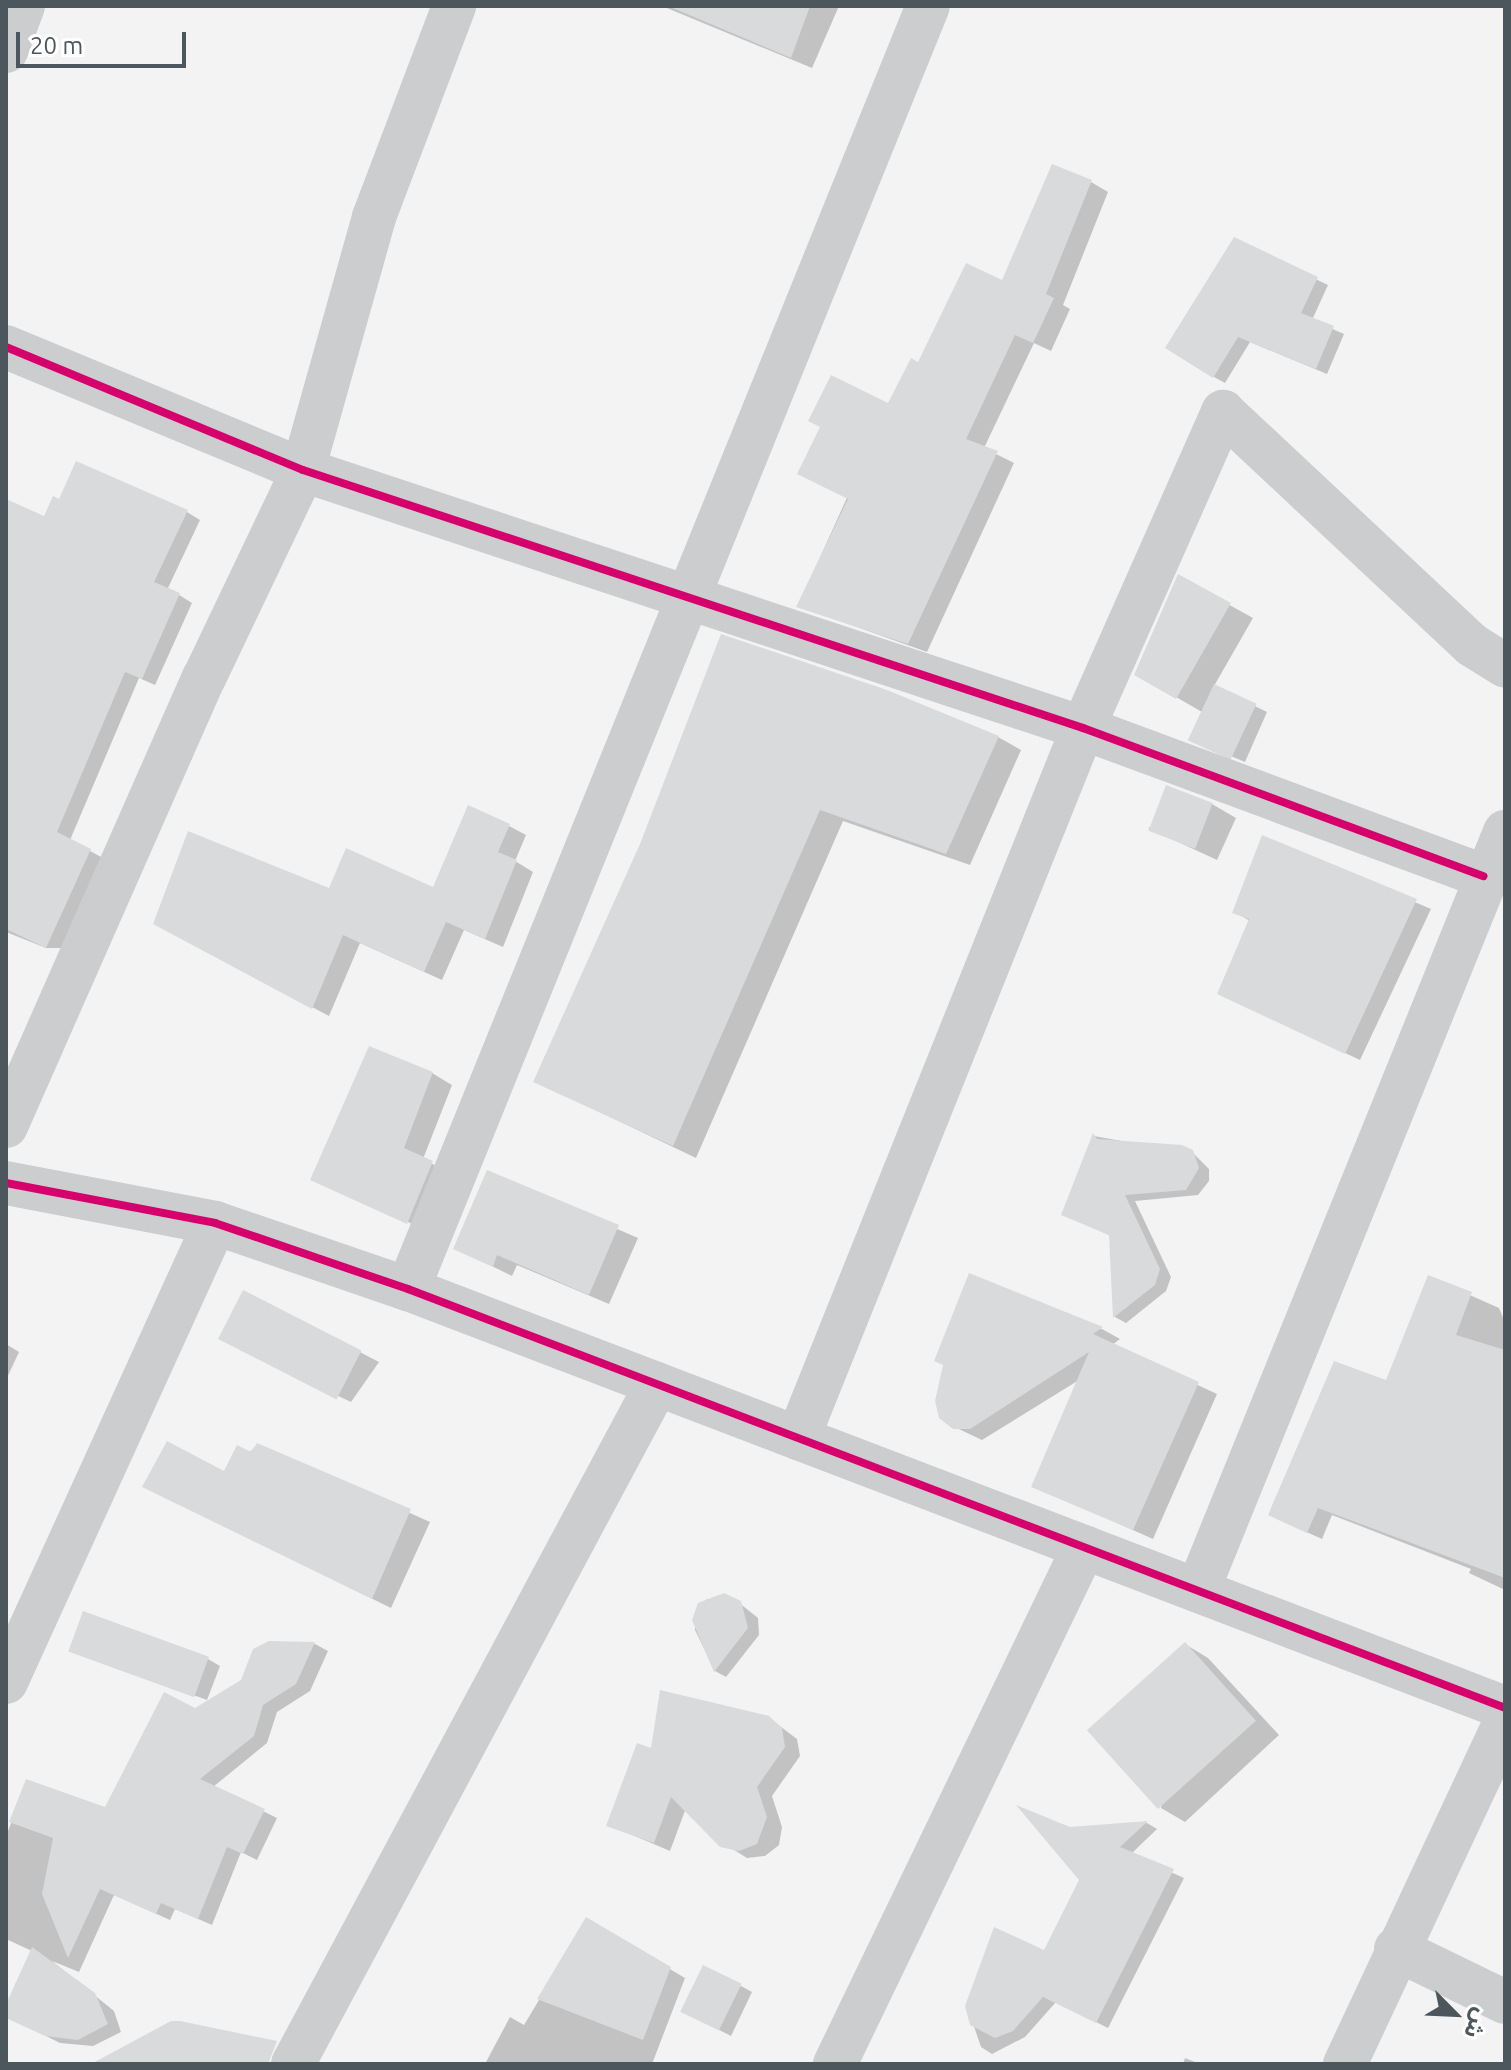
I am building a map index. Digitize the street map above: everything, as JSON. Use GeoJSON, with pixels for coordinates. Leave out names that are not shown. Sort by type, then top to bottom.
{"type":"FeatureCollection","features":[{"type":"Feature","properties":{"kind":"street"},"geometry":{"type":"LineString","coordinates":[[6,51],[23,6]]}},
{"type":"Feature","properties":{"kind":"street"},"geometry":{"type":"LineString","coordinates":[[6,1126],[204,678],[303,470],[374,217],[454,6]]}},
{"type":"Feature","properties":{"kind":"street"},"geometry":{"type":"LineString","coordinates":[[408,1289],[928,6]]}},
{"type":"Feature","properties":{"kind":"street"},"geometry":{"type":"LineString","coordinates":[[6,347],[303,470],[1083,728],[1484,876]]}},
{"type":"Feature","properties":{"kind":"street"},"geometry":{"type":"LineString","coordinates":[[798,1438],[1083,728],[1223,412],[1472,645],[1505,666]]}},
{"type":"Feature","properties":{"kind":"street"},"geometry":{"type":"LineString","coordinates":[[1198,1590],[1484,876],[1505,832]]}},
{"type":"Feature","properties":{"kind":"street"},"geometry":{"type":"LineString","coordinates":[[6,1183],[215,1223],[408,1289],[1505,1708]]}},
{"type":"Feature","properties":{"kind":"street"},"geometry":{"type":"LineString","coordinates":[[11,1665],[215,1223]]}},
{"type":"Feature","properties":{"kind":"street"},"geometry":{"type":"LineString","coordinates":[[293,2064],[657,1384]]}},
{"type":"Feature","properties":{"kind":"street"},"geometry":{"type":"LineString","coordinates":[[835,2064],[1084,1547]]}},
{"type":"Feature","properties":{"kind":"street"},"geometry":{"type":"LineString","coordinates":[[1345,2064],[1396,1949],[1505,1722]]}},
{"type":"Feature","properties":{"kind":"street"},"geometry":{"type":"LineString","coordinates":[[1396,1949],[1505,2002]]}},
{"type":"Feature","properties":{"kind":"building"},"geometry":{"type":"Polygon","coordinates":[[[668,6],[810,6],[791,58],[668,6]]]}},
{"type":"Feature","properties":{"kind":"building"},"geometry":{"type":"Polygon","coordinates":[[[1052,164],[1092,180],[1046,294],[1054,298],[1033,343],[1015,335],[966,439],[998,451],[908,644],[796,607],[848,499],[797,474],[820,427],[808,421],[831,375],[888,403],[911,358],[918,362],[966,263],[1002,280],[1052,164]]]}},
{"type":"Feature","properties":{"kind":"building"},"geometry":{"type":"Polygon","coordinates":[[[1234,237],[1318,277],[1301,313],[1334,326],[1316,369],[1238,337],[1213,378],[1165,348],[1234,237]]]}},
{"type":"Feature","properties":{"kind":"building"},"geometry":{"type":"Polygon","coordinates":[[[76,461],[188,510],[154,582],[180,593],[142,679],[125,672],[57,832],[91,849],[46,948],[6,929],[6,499],[44,516],[53,496],[59,499],[76,461]]]}},
{"type":"Feature","properties":{"kind":"building"},"geometry":{"type":"Polygon","coordinates":[[[1178,574],[1231,603],[1176,699],[1134,675],[1178,574]]]}},
{"type":"Feature","properties":{"kind":"building"},"geometry":{"type":"Polygon","coordinates":[[[721,634],[887,690],[999,736],[946,854],[820,810],[673,1146],[533,1082],[640,844],[721,634]]]}},
{"type":"Feature","properties":{"kind":"building"},"geometry":{"type":"Polygon","coordinates":[[[1214,684],[1257,704],[1230,760],[1188,740],[1214,684]]]}},
{"type":"Feature","properties":{"kind":"building"},"geometry":{"type":"Polygon","coordinates":[[[1166,785],[1213,803],[1195,849],[1148,831],[1166,785]]]}},
{"type":"Feature","properties":{"kind":"building"},"geometry":{"type":"Polygon","coordinates":[[[468,805],[510,824],[498,852],[517,860],[485,939],[446,922],[424,972],[343,935],[312,1009],[153,924],[188,831],[329,888],[346,848],[433,887],[468,805]]]}},
{"type":"Feature","properties":{"kind":"building"},"geometry":{"type":"Polygon","coordinates":[[[1262,835],[1417,899],[1345,1054],[1217,994],[1249,919],[1232,913],[1262,835]]]}},
{"type":"Feature","properties":{"kind":"building"},"geometry":{"type":"Polygon","coordinates":[[[369,1046],[433,1072],[404,1148],[433,1161],[407,1224],[310,1180],[369,1046]]]}},
{"type":"Feature","properties":{"kind":"building"},"geometry":{"type":"Polygon","coordinates":[[[1093,1133],[1097,1139],[1182,1145],[1193,1150],[1199,1168],[1186,1190],[1125,1195],[1160,1269],[1155,1285],[1113,1318],[1109,1235],[1061,1215],[1093,1133]]]}},
{"type":"Feature","properties":{"kind":"building"},"geometry":{"type":"Polygon","coordinates":[[[487,1170],[619,1225],[589,1295],[497,1255],[493,1267],[453,1249],[487,1170]]]}},
{"type":"Feature","properties":{"kind":"building"},"geometry":{"type":"Polygon","coordinates":[[[969,1273],[1103,1327],[1093,1334],[1199,1382],[1133,1530],[1031,1487],[1089,1352],[970,1429],[953,1429],[939,1418],[935,1401],[943,1365],[934,1361],[969,1273]]]}},
{"type":"Feature","properties":{"kind":"building"},"geometry":{"type":"Polygon","coordinates":[[[1428,1275],[1472,1292],[1456,1335],[1505,1350],[1505,1578],[1318,1508],[1307,1533],[1268,1515],[1334,1361],[1386,1380],[1428,1275]]]}},
{"type":"Feature","properties":{"kind":"building"},"geometry":{"type":"Polygon","coordinates":[[[243,1290],[362,1350],[337,1399],[218,1339],[243,1290]]]}},
{"type":"Feature","properties":{"kind":"building"},"geometry":{"type":"Polygon","coordinates":[[[167,1441],[224,1471],[237,1445],[251,1452],[257,1443],[411,1509],[372,1599],[142,1487],[167,1441]]]}},
{"type":"Feature","properties":{"kind":"building"},"geometry":{"type":"Polygon","coordinates":[[[724,1593],[741,1601],[748,1628],[714,1672],[692,1620],[698,1603],[724,1593]]]}},
{"type":"Feature","properties":{"kind":"building"},"geometry":{"type":"Polygon","coordinates":[[[83,1611],[209,1657],[194,1697],[68,1651],[83,1611]]]}},
{"type":"Feature","properties":{"kind":"building"},"geometry":{"type":"Polygon","coordinates":[[[269,1641],[315,1642],[296,1684],[263,1705],[254,1736],[200,1779],[265,1809],[243,1854],[227,1847],[198,1919],[161,1903],[156,1914],[100,1889],[68,1958],[42,1894],[53,1838],[9,1822],[26,1779],[105,1807],[164,1692],[195,1708],[241,1680],[253,1649],[269,1641]]]}},
{"type":"Feature","properties":{"kind":"building"},"geometry":{"type":"Polygon","coordinates":[[[1185,1642],[1256,1721],[1158,1809],[1087,1730],[1185,1642]]]}},
{"type":"Feature","properties":{"kind":"building"},"geometry":{"type":"Polygon","coordinates":[[[660,1690],[769,1716],[782,1728],[785,1747],[757,1787],[767,1817],[757,1844],[739,1851],[720,1847],[671,1797],[654,1843],[606,1826],[637,1743],[651,1748],[660,1690]]]}},
{"type":"Feature","properties":{"kind":"building"},"geometry":{"type":"Polygon","coordinates":[[[1016,1805],[1070,1827],[1148,1821],[1120,1847],[1174,1869],[1096,2023],[1043,1997],[1013,2031],[995,2038],[970,2025],[965,2006],[994,1927],[1044,1950],[1079,1880],[1016,1805]]]}},
{"type":"Feature","properties":{"kind":"building"},"geometry":{"type":"Polygon","coordinates":[[[586,1917],[671,1967],[643,2040],[537,1999],[586,1917]]]}},
{"type":"Feature","properties":{"kind":"building"},"geometry":{"type":"Polygon","coordinates":[[[32,1947],[95,1993],[108,2024],[78,2040],[45,2036],[6,2018],[6,2004],[32,1947]]]}},
{"type":"Feature","properties":{"kind":"building"},"geometry":{"type":"Polygon","coordinates":[[[703,1965],[742,1984],[719,2031],[680,2012],[703,1965]]]}},
{"type":"Feature","properties":{"kind":"building"},"geometry":{"type":"Polygon","coordinates":[[[171,2021],[277,2041],[268,2064],[91,2064],[171,2021]]]}},
{"type":"Feature","properties":{"kind":"cycle path"},"geometry":{"type":"LineString","coordinates":[[6,347],[303,470],[1083,728],[1484,876]]}},
{"type":"Feature","properties":{"kind":"cycle path"},"geometry":{"type":"LineString","coordinates":[[6,1183],[215,1223],[408,1289],[1505,1708]]}}]}
